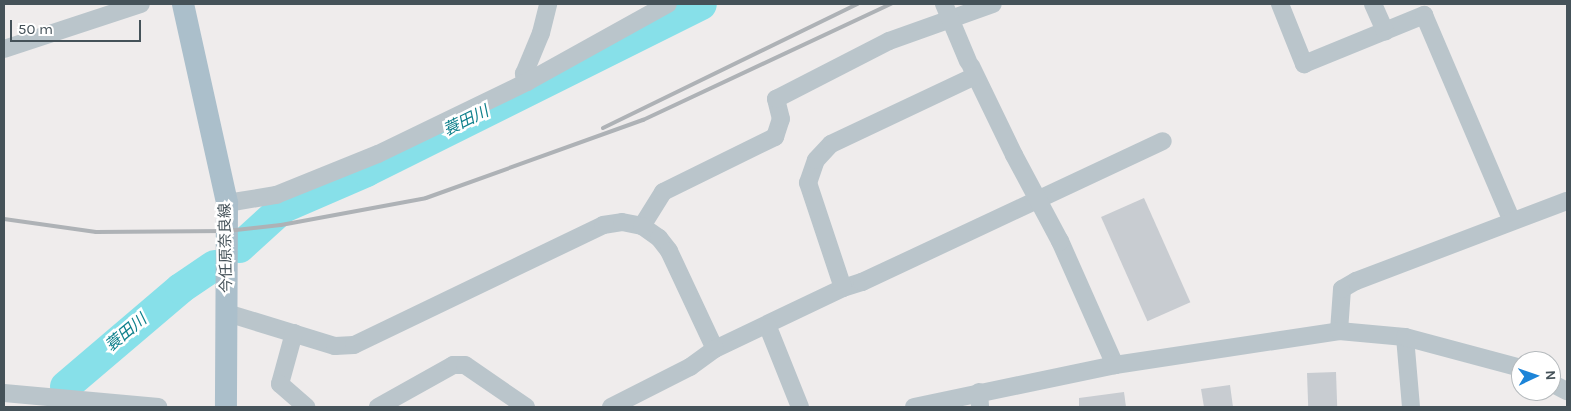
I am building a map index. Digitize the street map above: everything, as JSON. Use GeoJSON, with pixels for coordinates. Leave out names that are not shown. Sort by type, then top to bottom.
{"type":"FeatureCollection","features":[{"type":"Feature","properties":{"kind":"main road","name":"今任原奈良線"},"geometry":{"type":"LineString","coordinates":[[182,4],[227,203],[226,407]]}},
{"type":"Feature","properties":{"kind":"street"},"geometry":{"type":"LineString","coordinates":[[4,49],[141,4]]}},
{"type":"Feature","properties":{"kind":"street"},"geometry":{"type":"LineString","coordinates":[[527,82],[524,74],[541,33],[548,4]]}},
{"type":"Feature","properties":{"kind":"street"},"geometry":{"type":"LineString","coordinates":[[227,203],[276,195],[378,154],[527,82],[668,4]]}},
{"type":"Feature","properties":{"kind":"street"},"geometry":{"type":"LineString","coordinates":[[944,4],[972,69],[1014,155],[1060,241],[1115,365]]}},
{"type":"Feature","properties":{"kind":"street"},"geometry":{"type":"LineString","coordinates":[[642,226],[663,192],[775,137],[781,119],[776,99],[889,41],[993,4]]}},
{"type":"Feature","properties":{"kind":"street"},"geometry":{"type":"LineString","coordinates":[[1280,4],[1304,64],[1424,15],[1512,221]]}},
{"type":"Feature","properties":{"kind":"street"},"geometry":{"type":"LineString","coordinates":[[1373,4],[1384,31]]}},
{"type":"Feature","properties":{"kind":"street"},"geometry":{"type":"LineString","coordinates":[[844,288],[808,183],[816,160],[831,144],[972,69]]}},
{"type":"Feature","properties":{"kind":"street"},"geometry":{"type":"LineString","coordinates":[[611,407],[690,367],[715,349],[768,327],[844,288],[862,282],[1163,140]]}},
{"type":"Feature","properties":{"kind":"street"},"geometry":{"type":"LineString","coordinates":[[1339,331],[1342,290],[1356,281],[1567,200]]}},
{"type":"Feature","properties":{"kind":"street"},"geometry":{"type":"LineString","coordinates":[[227,313],[335,346],[354,345],[603,225],[622,222],[642,226],[659,238],[669,251],[715,349]]}},
{"type":"Feature","properties":{"kind":"street"},"geometry":{"type":"LineString","coordinates":[[768,327],[800,407]]}},
{"type":"Feature","properties":{"kind":"street"},"geometry":{"type":"LineString","coordinates":[[914,407],[980,400],[1115,365],[1339,331],[1405,337],[1511,365]]}},
{"type":"Feature","properties":{"kind":"street"},"geometry":{"type":"LineString","coordinates":[[294,333],[280,384],[306,407]]}},
{"type":"Feature","properties":{"kind":"street"},"geometry":{"type":"LineString","coordinates":[[1405,337],[1411,407]]}},
{"type":"Feature","properties":{"kind":"street"},"geometry":{"type":"LineString","coordinates":[[378,407],[453,365],[465,365],[526,407]]}},
{"type":"Feature","properties":{"kind":"street"},"geometry":{"type":"LineString","coordinates":[[4,393],[62,403],[149,407]]}},
{"type":"Feature","properties":{"kind":"building"},"geometry":{"type":"Polygon","coordinates":[[[1144,198],[1190,302],[1147,321],[1101,217],[1144,198]]]}},
{"type":"Feature","properties":{"kind":"building"},"geometry":{"type":"Polygon","coordinates":[[[1336,372],[1337,407],[1308,407],[1307,373],[1336,372]]]}},
{"type":"Feature","properties":{"kind":"building"},"geometry":{"type":"Polygon","coordinates":[[[1230,385],[1233,407],[1204,407],[1201,389],[1230,385]]]}},
{"type":"Feature","properties":{"kind":"building"},"geometry":{"type":"Polygon","coordinates":[[[1124,392],[1126,407],[1079,407],[1079,398],[1124,392]]]}},
{"type":"Feature","properties":{"kind":"waterway","name":"蓑田川"},"geometry":{"type":"LineString","coordinates":[[239,247],[283,207],[366,171],[701,4]]}},
{"type":"Feature","properties":{"kind":"waterway","name":"蓑田川"},"geometry":{"type":"LineString","coordinates":[[65,386],[180,288],[214,265]]}},
{"type":"Feature","properties":{"kind":"railway"},"geometry":{"type":"LineString","coordinates":[[603,128],[857,4]]}},
{"type":"Feature","properties":{"kind":"railway"},"geometry":{"type":"LineString","coordinates":[[4,219],[96,232],[227,231],[281,225],[426,198],[643,120],[891,4]]}}]}
